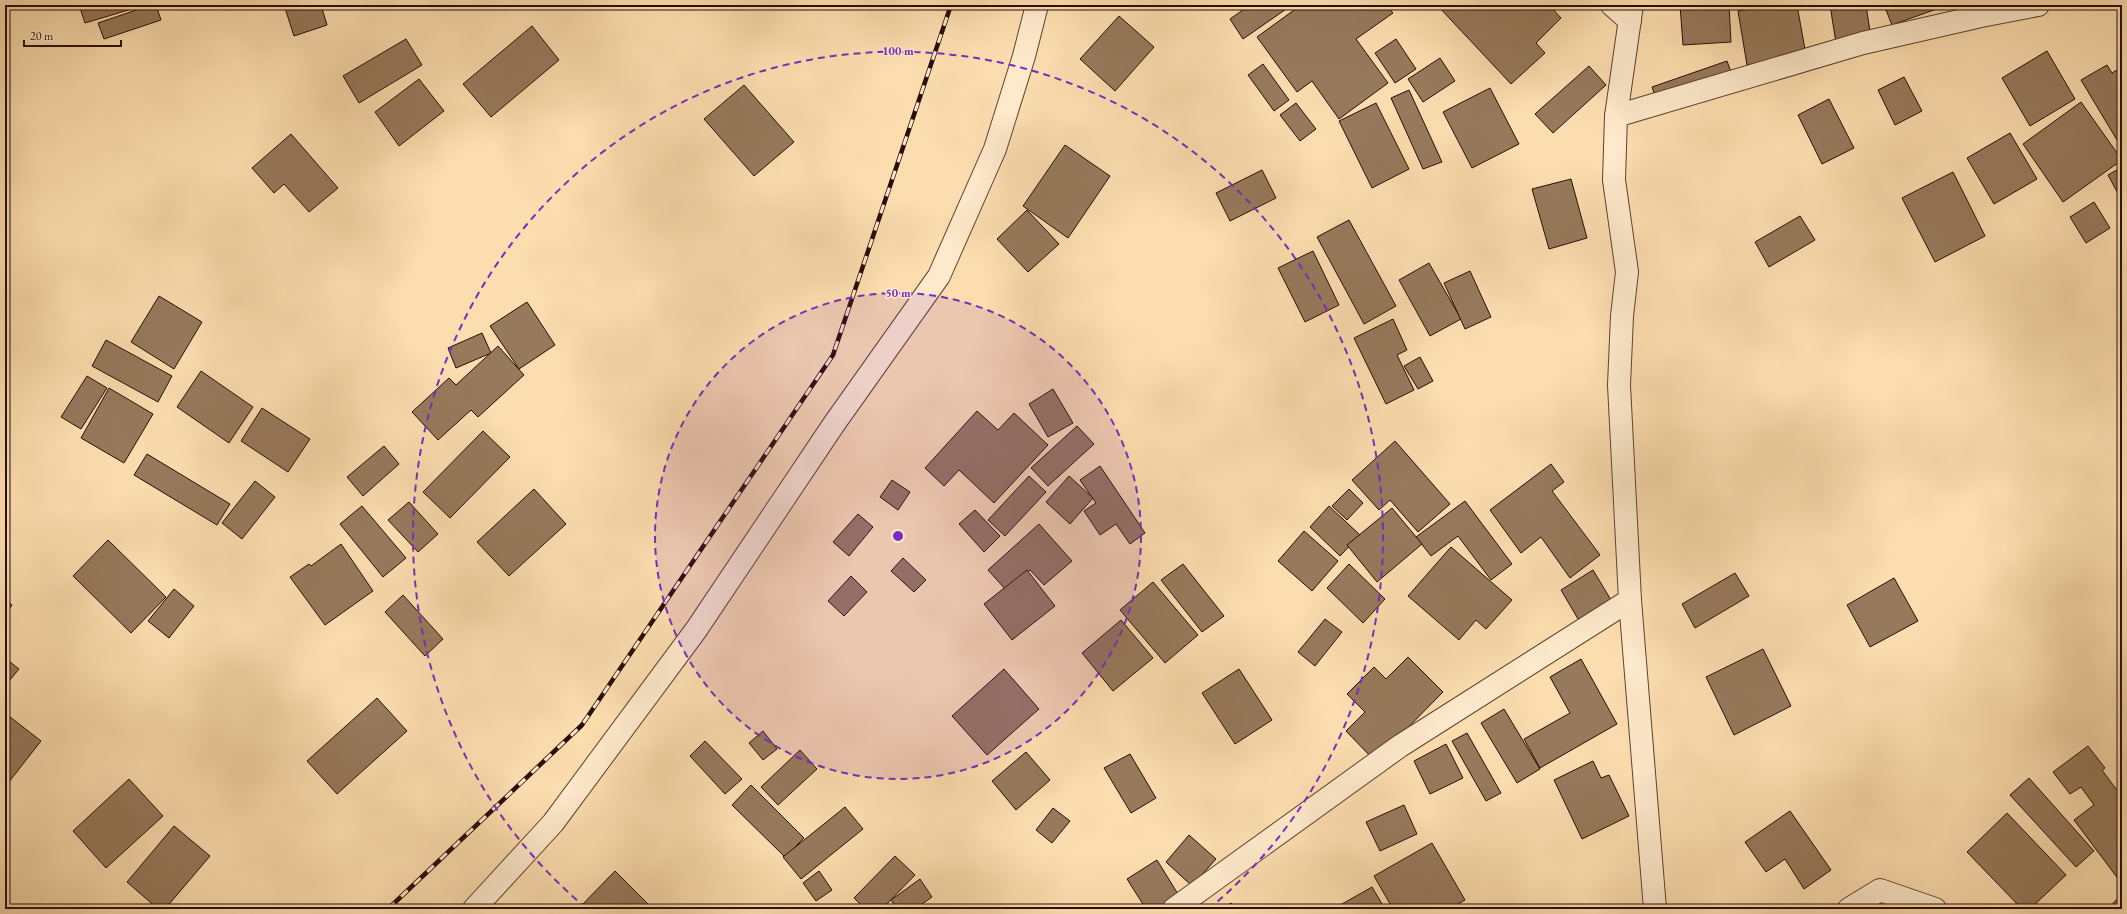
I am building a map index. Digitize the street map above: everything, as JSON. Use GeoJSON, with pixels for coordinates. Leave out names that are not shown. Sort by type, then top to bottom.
{"type":"FeatureCollection","features":[{"type":"Feature","properties":{"kind":"street"},"geometry":{"type":"LineString","coordinates":[[474,909],[552,823],[692,636],[834,424],[939,276],[995,149],[1024,56],[1037,5]]}},
{"type":"Feature","properties":{"kind":"street"},"geometry":{"type":"LineString","coordinates":[[1612,5],[1631,13],[1616,116],[1614,180],[1627,272],[1622,316],[1619,385],[1630,600],[1655,909]]}},
{"type":"Feature","properties":{"kind":"street"},"geometry":{"type":"LineString","coordinates":[[1616,116],[1863,43],[1981,16],[2038,5]]}},
{"type":"Feature","properties":{"kind":"street"},"geometry":{"type":"LineString","coordinates":[[1174,909],[1400,746],[1630,600]]}},
{"type":"Feature","properties":{"kind":"street"},"geometry":{"type":"LineString","coordinates":[[1849,909],[1880,890],[1935,909]]}},
{"type":"Feature","properties":{"kind":"building"},"geometry":{"type":"Polygon","coordinates":[[[79,5],[145,5],[85,23],[79,5]]]}},
{"type":"Feature","properties":{"kind":"building"},"geometry":{"type":"Polygon","coordinates":[[[151,5],[156,5],[161,20],[104,39],[98,23],[151,5]]]}},
{"type":"Feature","properties":{"kind":"building"},"geometry":{"type":"Polygon","coordinates":[[[284,5],[321,5],[327,25],[294,36],[284,5]]]}},
{"type":"Feature","properties":{"kind":"building"},"geometry":{"type":"Polygon","coordinates":[[[1250,5],[1292,5],[1243,39],[1230,19],[1250,5]]]}},
{"type":"Feature","properties":{"kind":"building"},"geometry":{"type":"Polygon","coordinates":[[[1301,5],[1386,5],[1393,13],[1356,39],[1388,83],[1339,119],[1312,81],[1297,92],[1257,37],[1301,5]]]}},
{"type":"Feature","properties":{"kind":"building"},"geometry":{"type":"Polygon","coordinates":[[[1437,5],[1549,5],[1561,18],[1536,43],[1545,53],[1511,84],[1437,5]]]}},
{"type":"Feature","properties":{"kind":"building"},"geometry":{"type":"Polygon","coordinates":[[[1680,5],[1729,5],[1731,42],[1683,45],[1680,5]]]}},
{"type":"Feature","properties":{"kind":"building"},"geometry":{"type":"Polygon","coordinates":[[[1774,5],[1797,5],[1806,55],[1747,65],[1738,11],[1774,5]]]}},
{"type":"Feature","properties":{"kind":"building"},"geometry":{"type":"Polygon","coordinates":[[[1830,5],[1866,5],[1871,38],[1836,43],[1830,5]]]}},
{"type":"Feature","properties":{"kind":"building"},"geometry":{"type":"Polygon","coordinates":[[[1884,5],[1944,5],[1945,6],[1892,25],[1884,5]]]}},
{"type":"Feature","properties":{"kind":"building"},"geometry":{"type":"Polygon","coordinates":[[[1119,16],[1154,47],[1115,91],[1080,59],[1119,16]]]}},
{"type":"Feature","properties":{"kind":"building"},"geometry":{"type":"Polygon","coordinates":[[[532,26],[559,60],[491,117],[463,84],[532,26]]]}},
{"type":"Feature","properties":{"kind":"building"},"geometry":{"type":"Polygon","coordinates":[[[406,39],[422,65],[359,103],[343,76],[406,39]]]}},
{"type":"Feature","properties":{"kind":"building"},"geometry":{"type":"Polygon","coordinates":[[[1396,39],[1416,69],[1395,83],[1375,53],[1396,39]]]}},
{"type":"Feature","properties":{"kind":"building"},"geometry":{"type":"Polygon","coordinates":[[[2047,51],[2075,99],[2030,126],[2002,78],[2047,51]]]}},
{"type":"Feature","properties":{"kind":"building"},"geometry":{"type":"Polygon","coordinates":[[[1440,58],[1455,81],[1423,102],[1408,79],[1440,58]]]}},
{"type":"Feature","properties":{"kind":"building"},"geometry":{"type":"Polygon","coordinates":[[[1727,61],[1735,83],[1660,109],[1652,87],[1727,61]]]}},
{"type":"Feature","properties":{"kind":"building"},"geometry":{"type":"Polygon","coordinates":[[[1263,64],[1289,100],[1274,111],[1248,75],[1263,64]]]}},
{"type":"Feature","properties":{"kind":"building"},"geometry":{"type":"Polygon","coordinates":[[[2107,65],[2112,73],[2122,67],[2122,144],[2120,145],[2081,80],[2107,65]]]}},
{"type":"Feature","properties":{"kind":"building"},"geometry":{"type":"Polygon","coordinates":[[[1589,66],[1606,85],[1553,133],[1535,114],[1589,66]]]}},
{"type":"Feature","properties":{"kind":"building"},"geometry":{"type":"Polygon","coordinates":[[[1904,77],[1922,111],[1895,125],[1878,90],[1904,77]]]}},
{"type":"Feature","properties":{"kind":"building"},"geometry":{"type":"Polygon","coordinates":[[[419,79],[444,111],[399,146],[375,112],[419,79]]]}},
{"type":"Feature","properties":{"kind":"building"},"geometry":{"type":"Polygon","coordinates":[[[744,85],[794,142],[754,176],[704,119],[744,85]]]}},
{"type":"Feature","properties":{"kind":"building"},"geometry":{"type":"Polygon","coordinates":[[[1490,88],[1519,144],[1472,168],[1443,112],[1490,88]]]}},
{"type":"Feature","properties":{"kind":"building"},"geometry":{"type":"Polygon","coordinates":[[[1409,90],[1442,162],[1423,169],[1391,98],[1409,90]]]}},
{"type":"Feature","properties":{"kind":"building"},"geometry":{"type":"Polygon","coordinates":[[[1829,99],[1854,148],[1822,164],[1798,115],[1829,99]]]}},
{"type":"Feature","properties":{"kind":"building"},"geometry":{"type":"Polygon","coordinates":[[[2081,102],[2122,160],[2063,202],[2023,144],[2081,102]]]}},
{"type":"Feature","properties":{"kind":"building"},"geometry":{"type":"Polygon","coordinates":[[[1296,103],[1316,129],[1300,141],[1280,115],[1296,103]]]}},
{"type":"Feature","properties":{"kind":"building"},"geometry":{"type":"Polygon","coordinates":[[[1376,103],[1409,169],[1372,188],[1339,121],[1376,103]]]}},
{"type":"Feature","properties":{"kind":"building"},"geometry":{"type":"Polygon","coordinates":[[[2010,133],[2037,179],[1994,204],[1967,158],[2010,133]]]}},
{"type":"Feature","properties":{"kind":"building"},"geometry":{"type":"Polygon","coordinates":[[[291,134],[338,188],[309,212],[284,184],[274,193],[252,168],[291,134]]]}},
{"type":"Feature","properties":{"kind":"building"},"geometry":{"type":"Polygon","coordinates":[[[1065,145],[1110,176],[1068,238],[1023,206],[1065,145]]]}},
{"type":"Feature","properties":{"kind":"building"},"geometry":{"type":"Polygon","coordinates":[[[2122,167],[2122,201],[2108,175],[2122,167]]]}},
{"type":"Feature","properties":{"kind":"building"},"geometry":{"type":"Polygon","coordinates":[[[1262,170],[1276,198],[1230,221],[1216,193],[1262,170]]]}},
{"type":"Feature","properties":{"kind":"building"},"geometry":{"type":"Polygon","coordinates":[[[1953,172],[1985,236],[1935,262],[1902,198],[1953,172]]]}},
{"type":"Feature","properties":{"kind":"building"},"geometry":{"type":"Polygon","coordinates":[[[1571,179],[1587,238],[1549,249],[1532,189],[1571,179]]]}},
{"type":"Feature","properties":{"kind":"building"},"geometry":{"type":"Polygon","coordinates":[[[2094,202],[2110,228],[2086,243],[2070,217],[2094,202]]]}},
{"type":"Feature","properties":{"kind":"building"},"geometry":{"type":"Polygon","coordinates":[[[1027,210],[1059,244],[1028,272],[997,239],[1027,210]]]}},
{"type":"Feature","properties":{"kind":"building"},"geometry":{"type":"Polygon","coordinates":[[[1800,216],[1815,240],[1769,267],[1755,242],[1800,216]]]}},
{"type":"Feature","properties":{"kind":"building"},"geometry":{"type":"Polygon","coordinates":[[[1349,220],[1396,306],[1364,324],[1317,237],[1349,220]]]}},
{"type":"Feature","properties":{"kind":"building"},"geometry":{"type":"Polygon","coordinates":[[[1313,251],[1339,305],[1305,322],[1278,268],[1313,251]]]}},
{"type":"Feature","properties":{"kind":"building"},"geometry":{"type":"Polygon","coordinates":[[[1429,263],[1461,319],[1430,336],[1399,280],[1429,263]]]}},
{"type":"Feature","properties":{"kind":"building"},"geometry":{"type":"Polygon","coordinates":[[[1470,271],[1491,317],[1465,329],[1444,283],[1470,271]]]}},
{"type":"Feature","properties":{"kind":"building"},"geometry":{"type":"Polygon","coordinates":[[[159,296],[202,322],[174,369],[131,342],[159,296]]]}},
{"type":"Feature","properties":{"kind":"building"},"geometry":{"type":"Polygon","coordinates":[[[527,302],[555,345],[519,369],[490,326],[527,302]]]}},
{"type":"Feature","properties":{"kind":"building"},"geometry":{"type":"Polygon","coordinates":[[[1393,319],[1407,350],[1397,355],[1414,390],[1386,404],[1354,338],[1393,319]]]}},
{"type":"Feature","properties":{"kind":"building"},"geometry":{"type":"Polygon","coordinates":[[[482,333],[491,353],[456,368],[448,348],[482,333]]]}},
{"type":"Feature","properties":{"kind":"building"},"geometry":{"type":"Polygon","coordinates":[[[106,340],[172,376],[158,402],[92,366],[106,340]]]}},
{"type":"Feature","properties":{"kind":"building"},"geometry":{"type":"Polygon","coordinates":[[[498,346],[524,375],[478,417],[471,410],[438,440],[412,412],[449,378],[456,385],[498,346]]]}},
{"type":"Feature","properties":{"kind":"building"},"geometry":{"type":"Polygon","coordinates":[[[1420,357],[1433,381],[1418,389],[1404,366],[1420,357]]]}},
{"type":"Feature","properties":{"kind":"building"},"geometry":{"type":"Polygon","coordinates":[[[201,371],[253,407],[229,443],[177,407],[201,371]]]}},
{"type":"Feature","properties":{"kind":"building"},"geometry":{"type":"Polygon","coordinates":[[[87,376],[107,388],[81,429],[61,417],[87,376]]]}},
{"type":"Feature","properties":{"kind":"building"},"geometry":{"type":"Polygon","coordinates":[[[109,388],[153,414],[124,463],[81,438],[109,388]]]}},
{"type":"Feature","properties":{"kind":"building"},"geometry":{"type":"Polygon","coordinates":[[[1053,389],[1073,423],[1048,437],[1029,404],[1053,389]]]}},
{"type":"Feature","properties":{"kind":"building"},"geometry":{"type":"Polygon","coordinates":[[[262,408],[310,439],[288,472],[241,441],[262,408]]]}},
{"type":"Feature","properties":{"kind":"building"},"geometry":{"type":"Polygon","coordinates":[[[977,411],[998,430],[1014,413],[1048,445],[994,503],[959,470],[944,486],[925,468],[977,411]]]}},
{"type":"Feature","properties":{"kind":"building"},"geometry":{"type":"Polygon","coordinates":[[[1077,426],[1094,444],[1048,486],[1031,468],[1077,426]]]}},
{"type":"Feature","properties":{"kind":"building"},"geometry":{"type":"Polygon","coordinates":[[[483,431],[510,457],[450,518],[423,492],[483,431]]]}},
{"type":"Feature","properties":{"kind":"building"},"geometry":{"type":"Polygon","coordinates":[[[1395,441],[1450,504],[1418,532],[1390,500],[1379,510],[1352,480],[1395,441]]]}},
{"type":"Feature","properties":{"kind":"building"},"geometry":{"type":"Polygon","coordinates":[[[384,446],[399,464],[363,496],[347,477],[384,446]]]}},
{"type":"Feature","properties":{"kind":"building"},"geometry":{"type":"Polygon","coordinates":[[[147,454],[230,504],[217,525],[134,475],[147,454]]]}},
{"type":"Feature","properties":{"kind":"building"},"geometry":{"type":"Polygon","coordinates":[[[1551,464],[1564,482],[1552,491],[1600,555],[1570,578],[1541,537],[1521,553],[1490,510],[1551,464]]]}},
{"type":"Feature","properties":{"kind":"building"},"geometry":{"type":"Polygon","coordinates":[[[1100,466],[1145,533],[1130,544],[1116,524],[1100,535],[1084,511],[1096,503],[1080,480],[1100,466]]]}},
{"type":"Feature","properties":{"kind":"building"},"geometry":{"type":"Polygon","coordinates":[[[1029,476],[1046,492],[1005,536],[988,520],[1029,476]]]}},
{"type":"Feature","properties":{"kind":"building"},"geometry":{"type":"Polygon","coordinates":[[[1069,476],[1093,498],[1070,524],[1046,502],[1069,476]]]}},
{"type":"Feature","properties":{"kind":"building"},"geometry":{"type":"Polygon","coordinates":[[[892,480],[910,492],[898,510],[880,497],[892,480]]]}},
{"type":"Feature","properties":{"kind":"building"},"geometry":{"type":"Polygon","coordinates":[[[255,481],[275,497],[242,539],[222,523],[255,481]]]}},
{"type":"Feature","properties":{"kind":"building"},"geometry":{"type":"Polygon","coordinates":[[[534,489],[566,524],[509,576],[477,542],[534,489]]]}},
{"type":"Feature","properties":{"kind":"building"},"geometry":{"type":"Polygon","coordinates":[[[1349,489],[1363,503],[1347,520],[1332,506],[1349,489]]]}},
{"type":"Feature","properties":{"kind":"building"},"geometry":{"type":"Polygon","coordinates":[[[1465,501],[1512,564],[1491,580],[1458,536],[1431,556],[1416,537],[1465,501]]]}},
{"type":"Feature","properties":{"kind":"building"},"geometry":{"type":"Polygon","coordinates":[[[409,502],[438,534],[418,552],[388,520],[409,502]]]}},
{"type":"Feature","properties":{"kind":"building"},"geometry":{"type":"Polygon","coordinates":[[[362,506],[406,558],[383,577],[340,524],[362,506]]]}},
{"type":"Feature","properties":{"kind":"building"},"geometry":{"type":"Polygon","coordinates":[[[1329,506],[1360,535],[1340,556],[1310,527],[1329,506]]]}},
{"type":"Feature","properties":{"kind":"building"},"geometry":{"type":"Polygon","coordinates":[[[1392,508],[1422,544],[1377,582],[1347,545],[1392,508]]]}},
{"type":"Feature","properties":{"kind":"building"},"geometry":{"type":"Polygon","coordinates":[[[975,510],[1000,536],[984,552],[959,524],[975,510]]]}},
{"type":"Feature","properties":{"kind":"building"},"geometry":{"type":"Polygon","coordinates":[[[858,514],[873,527],[849,556],[833,542],[858,514]]]}},
{"type":"Feature","properties":{"kind":"building"},"geometry":{"type":"Polygon","coordinates":[[[1039,524],[1072,561],[1044,585],[1030,570],[1006,590],[988,570],[1039,524]]]}},
{"type":"Feature","properties":{"kind":"building"},"geometry":{"type":"Polygon","coordinates":[[[1304,531],[1338,561],[1312,591],[1278,561],[1304,531]]]}},
{"type":"Feature","properties":{"kind":"building"},"geometry":{"type":"Polygon","coordinates":[[[108,540],[166,597],[131,633],[73,576],[108,540]]]}},
{"type":"Feature","properties":{"kind":"building"},"geometry":{"type":"Polygon","coordinates":[[[341,544],[373,591],[325,625],[290,577],[309,564],[311,566],[341,544]]]}},
{"type":"Feature","properties":{"kind":"building"},"geometry":{"type":"Polygon","coordinates":[[[1451,547],[1512,600],[1486,629],[1476,620],[1459,640],[1408,596],[1451,547]]]}},
{"type":"Feature","properties":{"kind":"building"},"geometry":{"type":"Polygon","coordinates":[[[903,558],[926,580],[914,592],[891,571],[903,558]]]}},
{"type":"Feature","properties":{"kind":"building"},"geometry":{"type":"Polygon","coordinates":[[[1183,564],[1224,616],[1202,632],[1161,580],[1183,564]]]}},
{"type":"Feature","properties":{"kind":"building"},"geometry":{"type":"Polygon","coordinates":[[[1349,564],[1385,599],[1363,623],[1327,588],[1349,564]]]}},
{"type":"Feature","properties":{"kind":"building"},"geometry":{"type":"Polygon","coordinates":[[[1027,570],[1055,606],[1012,640],[984,604],[1027,570]]]}},
{"type":"Feature","properties":{"kind":"building"},"geometry":{"type":"Polygon","coordinates":[[[1593,570],[1617,610],[1584,629],[1561,590],[1593,570]]]}},
{"type":"Feature","properties":{"kind":"building"},"geometry":{"type":"Polygon","coordinates":[[[1735,573],[1749,596],[1695,628],[1682,604],[1735,573]]]}},
{"type":"Feature","properties":{"kind":"building"},"geometry":{"type":"Polygon","coordinates":[[[851,576],[867,592],[844,616],[828,601],[851,576]]]}},
{"type":"Feature","properties":{"kind":"building"},"geometry":{"type":"Polygon","coordinates":[[[1894,578],[1918,621],[1870,647],[1847,605],[1894,578]]]}},
{"type":"Feature","properties":{"kind":"building"},"geometry":{"type":"Polygon","coordinates":[[[1153,582],[1198,635],[1165,663],[1120,610],[1153,582]]]}},
{"type":"Feature","properties":{"kind":"building"},"geometry":{"type":"Polygon","coordinates":[[[174,589],[194,606],[169,638],[148,621],[174,589]]]}},
{"type":"Feature","properties":{"kind":"building"},"geometry":{"type":"Polygon","coordinates":[[[403,595],[443,639],[425,656],[385,612],[403,595]]]}},
{"type":"Feature","properties":{"kind":"building"},"geometry":{"type":"Polygon","coordinates":[[[5,599],[12,605],[5,615],[5,599]]]}},
{"type":"Feature","properties":{"kind":"building"},"geometry":{"type":"Polygon","coordinates":[[[1325,619],[1342,632],[1315,666],[1298,652],[1325,619]]]}},
{"type":"Feature","properties":{"kind":"building"},"geometry":{"type":"Polygon","coordinates":[[[1121,620],[1153,658],[1113,691],[1082,653],[1121,620]]]}},
{"type":"Feature","properties":{"kind":"building"},"geometry":{"type":"Polygon","coordinates":[[[1763,649],[1791,706],[1734,735],[1706,677],[1763,649]]]}},
{"type":"Feature","properties":{"kind":"building"},"geometry":{"type":"Polygon","coordinates":[[[1408,657],[1443,692],[1375,761],[1346,731],[1365,712],[1347,694],[1374,667],[1386,679],[1408,657]]]}},
{"type":"Feature","properties":{"kind":"building"},"geometry":{"type":"Polygon","coordinates":[[[5,658],[19,669],[5,686],[5,658]]]}},
{"type":"Feature","properties":{"kind":"building"},"geometry":{"type":"Polygon","coordinates":[[[1581,659],[1617,724],[1540,768],[1524,739],[1570,713],[1550,677],[1581,659]]]}},
{"type":"Feature","properties":{"kind":"building"},"geometry":{"type":"Polygon","coordinates":[[[1004,669],[1039,709],[987,755],[952,716],[1004,669]]]}},
{"type":"Feature","properties":{"kind":"building"},"geometry":{"type":"Polygon","coordinates":[[[1239,669],[1272,720],[1235,744],[1202,693],[1239,669]]]}},
{"type":"Feature","properties":{"kind":"building"},"geometry":{"type":"Polygon","coordinates":[[[377,698],[407,731],[337,794],[307,761],[377,698]]]}},
{"type":"Feature","properties":{"kind":"building"},"geometry":{"type":"Polygon","coordinates":[[[1504,709],[1540,769],[1517,783],[1481,723],[1504,709]]]}},
{"type":"Feature","properties":{"kind":"building"},"geometry":{"type":"Polygon","coordinates":[[[5,713],[41,741],[5,787],[5,713]]]}},
{"type":"Feature","properties":{"kind":"building"},"geometry":{"type":"Polygon","coordinates":[[[763,731],[777,749],[763,760],[749,743],[763,731]]]}},
{"type":"Feature","properties":{"kind":"building"},"geometry":{"type":"Polygon","coordinates":[[[1467,733],[1501,793],[1486,801],[1452,741],[1467,733]]]}},
{"type":"Feature","properties":{"kind":"building"},"geometry":{"type":"Polygon","coordinates":[[[705,741],[742,779],[725,794],[690,756],[705,741]]]}},
{"type":"Feature","properties":{"kind":"building"},"geometry":{"type":"Polygon","coordinates":[[[1446,744],[1463,778],[1430,794],[1414,761],[1446,744]]]}},
{"type":"Feature","properties":{"kind":"building"},"geometry":{"type":"Polygon","coordinates":[[[2088,746],[2105,768],[2102,770],[2122,797],[2122,884],[2074,820],[2094,805],[2081,787],[2070,794],[2053,772],[2088,746]]]}},
{"type":"Feature","properties":{"kind":"building"},"geometry":{"type":"Polygon","coordinates":[[[800,750],[817,769],[778,805],[761,787],[800,750]]]}},
{"type":"Feature","properties":{"kind":"building"},"geometry":{"type":"Polygon","coordinates":[[[1026,752],[1050,780],[1016,810],[992,781],[1026,752]]]}},
{"type":"Feature","properties":{"kind":"building"},"geometry":{"type":"Polygon","coordinates":[[[1130,754],[1156,798],[1131,813],[1104,768],[1130,754]]]}},
{"type":"Feature","properties":{"kind":"building"},"geometry":{"type":"Polygon","coordinates":[[[1593,761],[1601,778],[1609,775],[1629,816],[1582,839],[1554,780],[1593,761]]]}},
{"type":"Feature","properties":{"kind":"building"},"geometry":{"type":"Polygon","coordinates":[[[2029,778],[2094,851],[2076,867],[2010,795],[2029,778]]]}},
{"type":"Feature","properties":{"kind":"building"},"geometry":{"type":"Polygon","coordinates":[[[129,779],[163,816],[106,868],[73,831],[129,779]]]}},
{"type":"Feature","properties":{"kind":"building"},"geometry":{"type":"Polygon","coordinates":[[[751,785],[804,838],[785,857],[732,805],[751,785]]]}},
{"type":"Feature","properties":{"kind":"building"},"geometry":{"type":"Polygon","coordinates":[[[1404,805],[1417,834],[1380,851],[1366,822],[1404,805]]]}},
{"type":"Feature","properties":{"kind":"building"},"geometry":{"type":"Polygon","coordinates":[[[845,807],[863,829],[801,879],[783,857],[845,807]]]}},
{"type":"Feature","properties":{"kind":"building"},"geometry":{"type":"Polygon","coordinates":[[[1053,808],[1070,821],[1052,843],[1036,830],[1053,808]]]}},
{"type":"Feature","properties":{"kind":"building"},"geometry":{"type":"Polygon","coordinates":[[[1790,811],[1831,870],[1804,889],[1785,859],[1766,872],[1745,842],[1790,811]]]}},
{"type":"Feature","properties":{"kind":"building"},"geometry":{"type":"Polygon","coordinates":[[[2007,813],[2066,875],[2030,909],[2022,909],[1967,852],[2007,813]]]}},
{"type":"Feature","properties":{"kind":"building"},"geometry":{"type":"Polygon","coordinates":[[[174,826],[210,856],[165,909],[158,909],[127,882],[174,826]]]}},
{"type":"Feature","properties":{"kind":"building"},"geometry":{"type":"Polygon","coordinates":[[[1189,835],[1216,859],[1192,886],[1166,862],[1189,835]]]}},
{"type":"Feature","properties":{"kind":"building"},"geometry":{"type":"Polygon","coordinates":[[[1432,843],[1465,900],[1449,909],[1393,909],[1374,876],[1432,843]]]}},
{"type":"Feature","properties":{"kind":"building"},"geometry":{"type":"Polygon","coordinates":[[[895,856],[915,875],[882,909],[865,909],[854,898],[895,856]]]}},
{"type":"Feature","properties":{"kind":"building"},"geometry":{"type":"Polygon","coordinates":[[[1157,860],[1181,899],[1165,909],[1146,909],[1127,879],[1157,860]]]}},
{"type":"Feature","properties":{"kind":"building"},"geometry":{"type":"Polygon","coordinates":[[[615,871],[653,909],[579,908],[615,871]]]}},
{"type":"Feature","properties":{"kind":"building"},"geometry":{"type":"Polygon","coordinates":[[[819,871],[832,890],[816,901],[803,883],[819,871]]]}},
{"type":"Feature","properties":{"kind":"building"},"geometry":{"type":"Polygon","coordinates":[[[920,879],[932,897],[915,909],[897,909],[891,900],[920,879]]]}},
{"type":"Feature","properties":{"kind":"building"},"geometry":{"type":"Polygon","coordinates":[[[1372,887],[1385,909],[1335,909],[1335,908],[1372,887]]]}},
{"type":"Feature","properties":{"kind":"building"},"geometry":{"type":"Polygon","coordinates":[[[2118,898],[2122,902],[2122,909],[2108,909],[2118,898]]]}},
{"type":"Feature","properties":{"kind":"building"},"geometry":{"type":"Polygon","coordinates":[[[1231,903],[1236,909],[1223,909],[1231,903]]]}},
{"type":"Feature","properties":{"kind":"railway"},"geometry":{"type":"LineString","coordinates":[[388,909],[582,725],[833,355],[951,5]]}}]}
